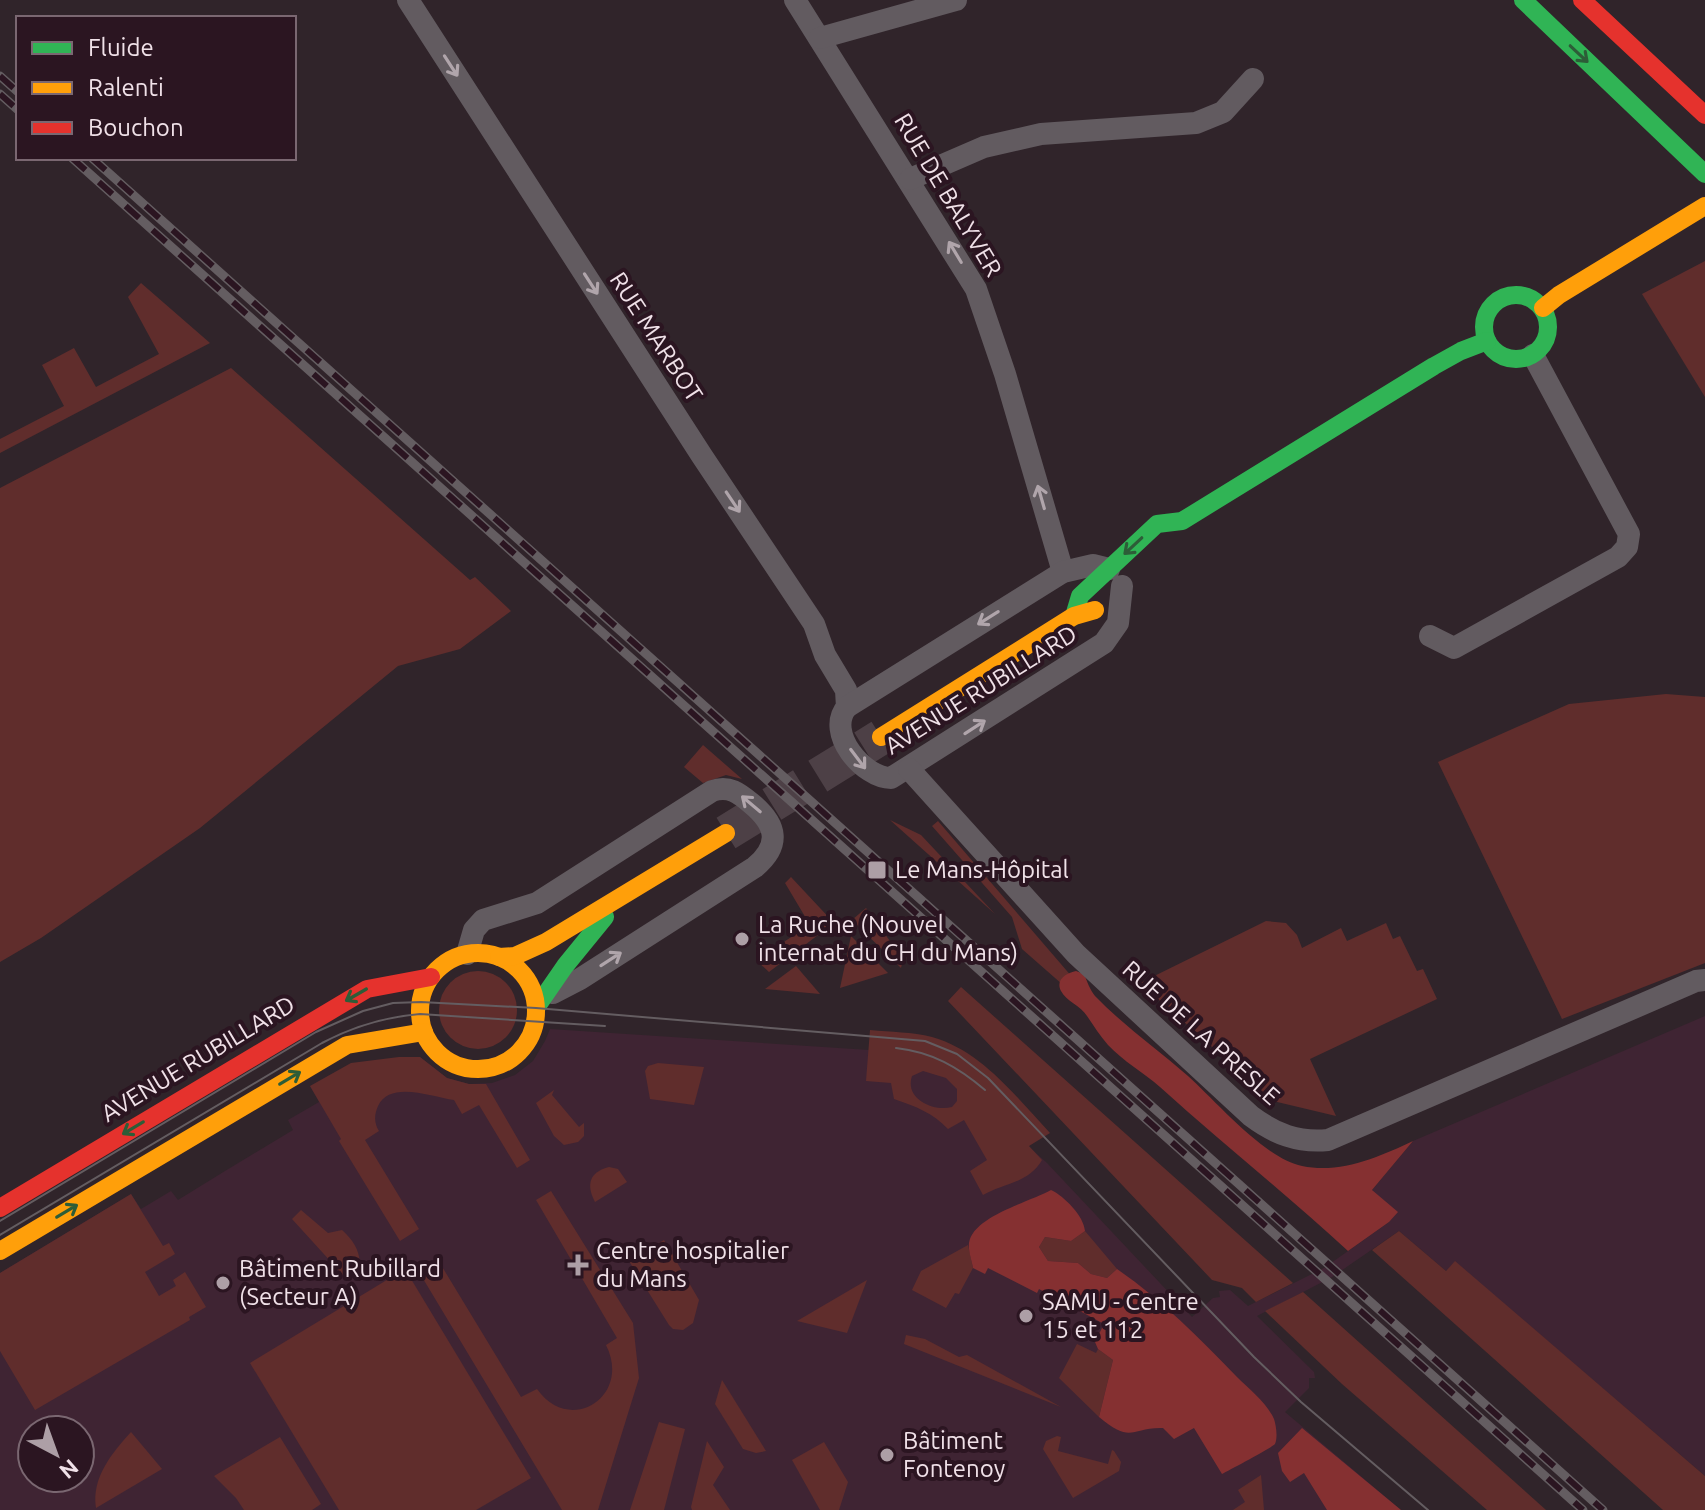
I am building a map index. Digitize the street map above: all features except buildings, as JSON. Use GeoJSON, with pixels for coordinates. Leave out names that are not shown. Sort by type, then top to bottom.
{"type":"FeatureCollection","features":[{"type":"Feature","properties":{"kind":"main road"},"geometry":{"type":"LineString","coordinates":[[1523,0],[1705,174]]}},
{"type":"Feature","properties":{"kind":"main road"},"geometry":{"type":"LineString","coordinates":[[1582,0],[1705,115]]}},
{"type":"Feature","properties":{"kind":"main road"},"geometry":{"type":"LineString","coordinates":[[1543,308],[1705,206]]}},
{"type":"Feature","properties":{"kind":"main road"},"geometry":{"type":"LineString","coordinates":[[1526,296],[1543,308],[1548,318],[1547,339],[1533,355],[1523,359],[1502,356],[1487,341],[1484,331],[1489,310],[1505,297],[1526,296]]}},
{"type":"Feature","properties":{"kind":"main road","name":"AVENUE RUBILLARD"},"geometry":{"type":"LineString","coordinates":[[881,737],[1074,616],[1093,612],[1157,524],[1180,529],[1434,366],[1487,341]]}},
{"type":"Feature","properties":{"kind":"main road"},"geometry":{"type":"LineString","coordinates":[[467,954],[515,956],[546,942],[726,833]]}},
{"type":"Feature","properties":{"kind":"main road"},"geometry":{"type":"LineString","coordinates":[[431,977],[421,1002],[424,1032],[432,1047],[454,1063],[471,1068],[489,1068],[514,1056],[527,1043],[540,1003],[595,927],[633,891]]}},
{"type":"Feature","properties":{"kind":"main road","name":"AVENUE RUBILLARD"},"geometry":{"type":"LineString","coordinates":[[0,1208],[367,989],[431,977],[447,962],[467,954]]}},
{"type":"Feature","properties":{"kind":"main road"},"geometry":{"type":"LineString","coordinates":[[499,957],[522,973],[540,1003]]}},
{"type":"Feature","properties":{"kind":"main road"},"geometry":{"type":"LineString","coordinates":[[0,1251],[347,1045],[424,1032]]}},
{"type":"Feature","properties":{"kind":"street","name":"RUE MARBOT"},"geometry":{"type":"LineString","coordinates":[[408,0],[814,624],[825,655],[846,690],[847,707]]}},
{"type":"Feature","properties":{"kind":"street","name":"RUE DE BALYVER"},"geometry":{"type":"LineString","coordinates":[[795,0],[910,179],[976,289],[1005,374],[1063,572]]}},
{"type":"Feature","properties":{"kind":"street"},"geometry":{"type":"LineString","coordinates":[[820,38],[956,0]]}},
{"type":"Feature","properties":{"kind":"street"},"geometry":{"type":"LineString","coordinates":[[910,179],[984,147],[1041,134],[1196,123],[1223,112],[1253,79]]}},
{"type":"Feature","properties":{"kind":"street"},"geometry":{"type":"LineString","coordinates":[[1430,636],[1454,648],[1618,557],[1627,547],[1629,534],[1533,355]]}},
{"type":"Feature","properties":{"kind":"street"},"geometry":{"type":"LineString","coordinates":[[847,707],[1063,572],[1093,565],[1121,577]]}},
{"type":"Feature","properties":{"kind":"street","name":"AVENUE RUBILLARD"},"geometry":{"type":"LineString","coordinates":[[847,707],[839,719],[840,733],[868,772],[891,778],[1104,643],[1118,623],[1121,577]]}},
{"type":"Feature","properties":{"kind":"street","name":"RUE DE LA PRESLE"},"geometry":{"type":"LineString","coordinates":[[909,769],[1076,954],[1251,1116],[1269,1130],[1289,1137],[1308,1142],[1328,1140],[1696,981],[1705,980]]}},
{"type":"Feature","properties":{"kind":"street"},"geometry":{"type":"LineString","coordinates":[[467,954],[474,930],[483,920],[537,903],[712,791],[734,790],[767,819],[772,846],[755,867],[540,1003]]}},
{"type":"Feature","properties":{"kind":"shaded area"},"geometry":{"type":"Polygon","coordinates":[[[1705,261],[1705,397],[1642,294],[1705,261]]]}},
{"type":"Feature","properties":{"kind":"shaded area"},"geometry":{"type":"Polygon","coordinates":[[[141,283],[210,343],[0,453],[0,439],[64,406],[42,365],[74,348],[96,387],[159,354],[128,297],[141,283]]]}},
{"type":"Feature","properties":{"kind":"shaded area"},"geometry":{"type":"Polygon","coordinates":[[[231,368],[470,580],[475,577],[511,611],[460,649],[398,666],[200,828],[41,938],[0,962],[0,488],[231,368]]]}},
{"type":"Feature","properties":{"kind":"shaded area"},"geometry":{"type":"Polygon","coordinates":[[[1666,694],[1705,697],[1705,963],[1562,1019],[1438,762],[1569,704],[1666,694]]]}},
{"type":"Feature","properties":{"kind":"shaded area"},"geometry":{"type":"Polygon","coordinates":[[[703,745],[742,779],[726,775],[703,783],[684,767],[703,745]]]}},
{"type":"Feature","properties":{"kind":"shaded area"},"geometry":{"type":"Polygon","coordinates":[[[890,820],[921,835],[995,914],[890,820]]]}},
{"type":"Feature","properties":{"kind":"shaded area"},"geometry":{"type":"Polygon","coordinates":[[[938,821],[1128,1042],[1022,949],[1012,917],[932,826],[938,821]]]}},
{"type":"Feature","properties":{"kind":"shaded area"},"geometry":{"type":"Polygon","coordinates":[[[791,877],[834,923],[769,972],[756,960],[810,925],[785,883],[791,877]]]}},
{"type":"Feature","properties":{"kind":"shaded area"},"geometry":{"type":"Polygon","coordinates":[[[866,908],[903,959],[901,968],[852,920],[866,908]]]}},
{"type":"Feature","properties":{"kind":"shaded area"},"geometry":{"type":"Polygon","coordinates":[[[1266,921],[1286,923],[1297,935],[1302,948],[1341,928],[1347,941],[1386,923],[1393,939],[1400,936],[1417,971],[1423,969],[1437,999],[1310,1059],[1336,1116],[1273,1101],[1140,983],[1266,921]]]}},
{"type":"Feature","properties":{"kind":"shaded area"},"geometry":{"type":"Polygon","coordinates":[[[851,936],[888,973],[840,988],[851,936]]]}},
{"type":"Feature","properties":{"kind":"shaded area"},"geometry":{"type":"Polygon","coordinates":[[[796,966],[820,994],[765,989],[796,966]]]}},
{"type":"Feature","properties":{"kind":"shaded area"},"geometry":{"type":"Polygon","coordinates":[[[478,971],[493,974],[506,982],[514,995],[517,1010],[514,1025],[506,1038],[493,1046],[478,1049],[463,1046],[450,1038],[442,1025],[439,1010],[442,995],[450,982],[463,974],[478,971]]]}},
{"type":"Feature","properties":{"kind":"shaded area"},"geometry":{"type":"Polygon","coordinates":[[[1076,971],[1084,974],[1095,996],[1117,1017],[1188,1076],[1257,1141],[1288,1161],[1317,1168],[1345,1166],[1413,1141],[1372,1190],[1398,1212],[1348,1251],[1108,1045],[1084,1012],[1061,991],[1061,980],[1076,971]]]}},
{"type":"Feature","properties":{"kind":"shaded area"},"geometry":{"type":"Polygon","coordinates":[[[961,987],[1293,1283],[1256,1302],[1242,1288],[1212,1280],[948,1001],[961,987]]]}},
{"type":"Feature","properties":{"kind":"shaded area","name":"Centre hospitalier du Mans"},"geometry":{"type":"Polygon","coordinates":[[[1705,1016],[1705,1476],[1455,1262],[1446,1271],[1399,1231],[1332,1277],[1257,1316],[1314,1372],[1315,1378],[1309,1378],[1309,1388],[1285,1412],[1401,1510],[0,1510],[0,1273],[131,1194],[141,1209],[171,1191],[178,1200],[293,1130],[288,1120],[319,1102],[310,1086],[420,1057],[447,1078],[469,1084],[492,1083],[515,1075],[533,1061],[550,1029],[913,1055],[937,1064],[1047,1163],[1192,1317],[1213,1298],[1220,1297],[1219,1291],[1230,1290],[1248,1306],[1324,1268],[1389,1222],[1372,1190],[1413,1141],[1705,1016]]]}},
{"type":"Feature","properties":{"kind":"shaded area"},"geometry":{"type":"Polygon","coordinates":[[[870,1030],[924,1035],[950,1044],[967,1053],[997,1077],[1050,1133],[1029,1146],[1042,1160],[1023,1178],[983,1195],[970,1171],[987,1160],[964,1120],[948,1129],[923,1111],[894,1099],[891,1083],[866,1081],[870,1030]],[[923,1071],[912,1076],[912,1091],[929,1105],[952,1107],[957,1101],[957,1089],[946,1078],[923,1071]]]}},
{"type":"Feature","properties":{"kind":"shaded area"},"geometry":{"type":"Polygon","coordinates":[[[420,1057],[447,1078],[469,1084],[486,1084],[530,1160],[517,1168],[479,1105],[462,1114],[454,1100],[412,1092],[384,1098],[375,1116],[379,1131],[365,1140],[419,1229],[400,1241],[339,1141],[341,1139],[310,1086],[351,1063],[420,1057]]]}},
{"type":"Feature","properties":{"kind":"shaded area"},"geometry":{"type":"Polygon","coordinates":[[[658,1063],[704,1067],[694,1105],[650,1099],[645,1071],[648,1066],[658,1063]]]}},
{"type":"Feature","properties":{"kind":"shaded area"},"geometry":{"type":"Polygon","coordinates":[[[554,1090],[552,1095],[579,1127],[584,1123],[584,1136],[578,1142],[564,1145],[554,1136],[536,1103],[554,1090]]]}},
{"type":"Feature","properties":{"kind":"shaded area"},"geometry":{"type":"Polygon","coordinates":[[[609,1167],[618,1169],[627,1182],[595,1202],[591,1180],[597,1172],[609,1167]]]}},
{"type":"Feature","properties":{"kind":"shaded area"},"geometry":{"type":"Polygon","coordinates":[[[1051,1190],[1072,1207],[1085,1231],[1071,1241],[1045,1237],[1039,1247],[1048,1261],[1078,1263],[1091,1274],[1107,1278],[1117,1269],[1149,1293],[1262,1402],[1274,1419],[1275,1444],[1222,1474],[1194,1428],[1174,1439],[1163,1428],[1125,1433],[1099,1417],[1113,1360],[1098,1349],[1095,1342],[1104,1324],[1039,1289],[1037,1293],[988,1268],[985,1274],[973,1268],[970,1256],[969,1243],[981,1225],[1051,1190]]]}},
{"type":"Feature","properties":{"kind":"shaded area"},"geometry":{"type":"Polygon","coordinates":[[[551,1191],[633,1323],[639,1378],[598,1510],[562,1510],[419,1272],[438,1260],[521,1397],[537,1389],[551,1403],[565,1409],[580,1409],[594,1404],[611,1380],[612,1363],[606,1345],[617,1338],[536,1200],[551,1191]]]}},
{"type":"Feature","properties":{"kind":"shaded area"},"geometry":{"type":"Polygon","coordinates":[[[131,1194],[163,1246],[169,1243],[175,1254],[145,1272],[159,1296],[176,1286],[173,1280],[185,1272],[206,1307],[189,1317],[190,1320],[35,1410],[0,1351],[0,1273],[131,1194]]]}},
{"type":"Feature","properties":{"kind":"shaded area"},"geometry":{"type":"Polygon","coordinates":[[[301,1210],[328,1233],[342,1230],[355,1245],[360,1264],[343,1275],[292,1219],[301,1210]]]}},
{"type":"Feature","properties":{"kind":"shaded area"},"geometry":{"type":"Polygon","coordinates":[[[1085,1231],[1117,1269],[1107,1278],[1091,1274],[1078,1263],[1048,1261],[1039,1247],[1045,1237],[1071,1241],[1085,1231]]]}},
{"type":"Feature","properties":{"kind":"shaded area"},"geometry":{"type":"Polygon","coordinates":[[[1399,1231],[1446,1271],[1455,1261],[1705,1476],[1705,1510],[1663,1510],[1372,1250],[1399,1231]]]}},
{"type":"Feature","properties":{"kind":"shaded area"},"geometry":{"type":"Polygon","coordinates":[[[664,1240],[699,1300],[693,1323],[683,1330],[673,1329],[669,1325],[629,1261],[664,1240]]]}},
{"type":"Feature","properties":{"kind":"shaded area"},"geometry":{"type":"Polygon","coordinates":[[[968,1245],[973,1268],[959,1294],[955,1293],[946,1308],[912,1290],[921,1271],[968,1245]]]}},
{"type":"Feature","properties":{"kind":"shaded area"},"geometry":{"type":"Polygon","coordinates":[[[405,1269],[531,1478],[476,1510],[339,1510],[250,1363],[405,1269]]]}},
{"type":"Feature","properties":{"kind":"shaded area"},"geometry":{"type":"Polygon","coordinates":[[[867,1280],[847,1333],[797,1321],[867,1280]]]}},
{"type":"Feature","properties":{"kind":"shaded area"},"geometry":{"type":"Polygon","coordinates":[[[1303,1292],[1546,1510],[1487,1510],[1342,1384],[1265,1311],[1303,1292]]]}},
{"type":"Feature","properties":{"kind":"shaded area"},"geometry":{"type":"Polygon","coordinates":[[[906,1335],[925,1339],[959,1357],[967,1355],[1061,1407],[904,1344],[906,1335]]]}},
{"type":"Feature","properties":{"kind":"shaded area"},"geometry":{"type":"Polygon","coordinates":[[[1077,1344],[1096,1353],[1098,1349],[1113,1360],[1099,1417],[1059,1378],[1077,1344]]]}},
{"type":"Feature","properties":{"kind":"shaded area"},"geometry":{"type":"Polygon","coordinates":[[[722,1380],[766,1451],[756,1453],[743,1449],[715,1404],[722,1380]]]}},
{"type":"Feature","properties":{"kind":"shaded area"},"geometry":{"type":"Polygon","coordinates":[[[659,1422],[685,1429],[664,1510],[630,1510],[659,1422]]]}},
{"type":"Feature","properties":{"kind":"shaded area"},"geometry":{"type":"Polygon","coordinates":[[[1302,1428],[1401,1510],[1327,1510],[1304,1473],[1290,1482],[1282,1471],[1278,1453],[1302,1428]]]}},
{"type":"Feature","properties":{"kind":"shaded area"},"geometry":{"type":"Polygon","coordinates":[[[131,1432],[162,1469],[96,1508],[97,1486],[110,1457],[131,1432]]]}},
{"type":"Feature","properties":{"kind":"shaded area"},"geometry":{"type":"Polygon","coordinates":[[[280,1437],[321,1504],[312,1510],[244,1510],[214,1476],[280,1437]]]}},
{"type":"Feature","properties":{"kind":"shaded area"},"geometry":{"type":"Polygon","coordinates":[[[1061,1437],[1058,1451],[1108,1464],[1114,1451],[1121,1462],[1119,1471],[1073,1498],[1043,1449],[1046,1441],[1061,1437]]]}},
{"type":"Feature","properties":{"kind":"shaded area"},"geometry":{"type":"Polygon","coordinates":[[[707,1441],[724,1467],[713,1485],[730,1510],[692,1510],[691,1507],[707,1441]]]}},
{"type":"Feature","properties":{"kind":"shaded area"},"geometry":{"type":"Polygon","coordinates":[[[824,1442],[848,1482],[839,1510],[820,1510],[792,1460],[824,1442]]]}},
{"type":"Feature","properties":{"kind":"shaded area"},"geometry":{"type":"Polygon","coordinates":[[[1261,1475],[1264,1510],[1233,1510],[1245,1502],[1238,1490],[1261,1475]]]}},
{"type":"Feature","properties":{"kind":"tunnel"},"geometry":{"type":"LineString","coordinates":[[726,833],[881,737]]}},
{"type":"Feature","properties":{"kind":"tram line"},"geometry":{"type":"LineString","coordinates":[[0,1221],[316,1032],[363,1011],[393,1003],[536,1008],[925,1041],[957,1054],[988,1078],[1254,1357],[1301,1402],[1428,1510]]}},
{"type":"Feature","properties":{"kind":"tram line"},"geometry":{"type":"LineString","coordinates":[[0,1235],[322,1043],[358,1027],[420,1014],[605,1026]]}},
{"type":"Feature","properties":{"kind":"tram line"},"geometry":{"type":"LineString","coordinates":[[896,1048],[944,1062],[985,1090]]}},
{"type":"Feature","properties":{"kind":"railway"},"geometry":{"type":"LineString","coordinates":[[0,76],[16,90]]}},
{"type":"Feature","properties":{"kind":"railway"},"geometry":{"type":"LineString","coordinates":[[0,94],[16,108]]}},
{"type":"Feature","properties":{"kind":"railway"},"geometry":{"type":"LineString","coordinates":[[74,160],[1583,1510]]}},
{"type":"Feature","properties":{"kind":"railway"},"geometry":{"type":"LineString","coordinates":[[94,160],[1603,1510]]}},
{"type":"Feature","properties":{"kind":"traffic: fast"},"geometry":{"type":"LineString","coordinates":[[1523,0],[1705,174]]}},
{"type":"Feature","properties":{"kind":"traffic: fast"},"geometry":{"type":"LineString","coordinates":[[1516,295],[1528,297],[1539,304],[1546,315],[1548,327],[1546,339],[1539,350],[1528,357],[1516,359],[1504,357],[1493,350],[1486,339],[1484,327],[1486,315],[1493,304],[1504,297],[1516,295]]}},
{"type":"Feature","properties":{"kind":"traffic: fast"},"geometry":{"type":"LineString","coordinates":[[1074,616],[1080,596],[1157,524],[1182,521],[1434,366],[1487,341]]}},
{"type":"Feature","properties":{"kind":"traffic: fast"},"geometry":{"type":"LineString","coordinates":[[536,1008],[605,917]]}},
{"type":"Feature","properties":{"kind":"traffic: slow"},"geometry":{"type":"LineString","coordinates":[[1543,308],[1559,295],[1705,206]]}},
{"type":"Feature","properties":{"kind":"traffic: slow"},"geometry":{"type":"LineString","coordinates":[[881,737],[1074,616],[1095,610]]}},
{"type":"Feature","properties":{"kind":"traffic: slow"},"geometry":{"type":"LineString","coordinates":[[499,957],[515,956],[546,942],[726,833]]}},
{"type":"Feature","properties":{"kind":"traffic: slow"},"geometry":{"type":"LineString","coordinates":[[478,953],[500,958],[519,970],[531,989],[536,1011],[531,1033],[519,1052],[500,1064],[478,1069],[456,1064],[437,1052],[425,1033],[420,1011],[425,989],[437,970],[456,958],[478,953]]}},
{"type":"Feature","properties":{"kind":"traffic: slow"},"geometry":{"type":"LineString","coordinates":[[0,1251],[347,1045],[424,1032]]}},
{"type":"Feature","properties":{"kind":"traffic: jam"},"geometry":{"type":"LineString","coordinates":[[1582,0],[1705,115]]}},
{"type":"Feature","properties":{"kind":"traffic: jam"},"geometry":{"type":"LineString","coordinates":[[0,1208],[367,989],[431,977]]}},
{"type":"Feature","properties":{"kind":"place","name":"Le Mans-Hôpital"},"geometry":{"type":"Point","coordinates":[877,870]}},
{"type":"Feature","properties":{"kind":"place","name":"La Ruche (Nouvel internat du CH du Mans)"},"geometry":{"type":"Point","coordinates":[742,939]}},
{"type":"Feature","properties":{"kind":"place","name":"Centre hospitalier du Mans"},"geometry":{"type":"Point","coordinates":[578,1265]}},
{"type":"Feature","properties":{"kind":"place","name":"Bâtiment Rubillard (Secteur A)"},"geometry":{"type":"Point","coordinates":[223,1283]}},
{"type":"Feature","properties":{"kind":"place","name":"SAMU - Centre 15 et 112"},"geometry":{"type":"Point","coordinates":[1026,1316]}},
{"type":"Feature","properties":{"kind":"place","name":"Bâtiment Fontenoy"},"geometry":{"type":"Point","coordinates":[887,1455]}}]}
